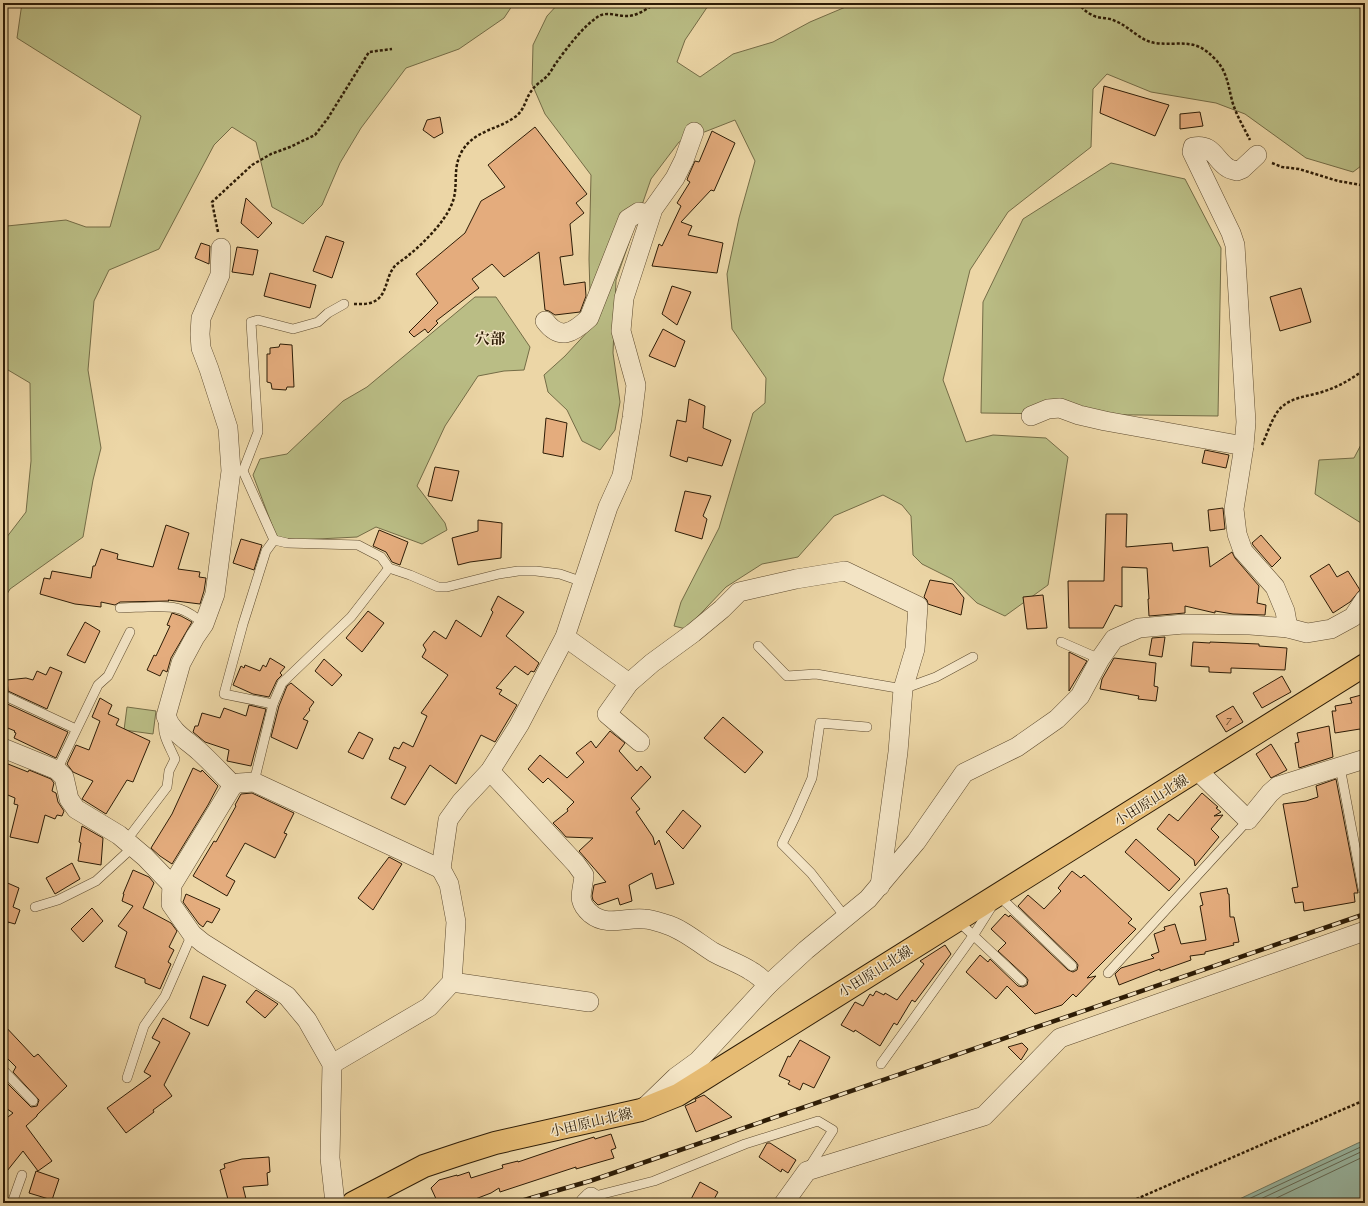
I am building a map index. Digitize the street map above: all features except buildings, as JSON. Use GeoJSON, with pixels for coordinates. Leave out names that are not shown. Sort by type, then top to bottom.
{"type":"FeatureCollection","features":[{"type":"Feature","properties":{"kind":"main road","name":"小田原山北線"},"geometry":{"type":"LineString","coordinates":[[353,1203],[424,1166],[496,1143],[641,1110],[678,1095],[1198,771],[1365,665]]}},
{"type":"Feature","properties":{"kind":"street"},"geometry":{"type":"LineString","coordinates":[[440,869],[448,820],[490,771],[519,726],[565,637],[608,507],[622,476],[636,385],[621,331],[624,298],[653,209],[675,178],[684,160],[694,132]]}},
{"type":"Feature","properties":{"kind":"street"},"geometry":{"type":"LineString","coordinates":[[1257,154],[1242,169],[1237,171],[1228,168],[1207,148],[1200,146],[1194,147],[1192,152],[1235,245],[1246,422],[1252,447],[1234,509],[1237,534],[1243,551],[1275,587],[1288,628]]}},
{"type":"Feature","properties":{"kind":"street"},"geometry":{"type":"LineString","coordinates":[[545,321],[552,330],[564,334],[578,328],[589,318],[628,219],[639,212],[651,214]]}},
{"type":"Feature","properties":{"kind":"street"},"geometry":{"type":"LineString","coordinates":[[221,248],[220,275],[201,318],[201,348],[210,369],[228,428],[237,471],[215,594],[204,624],[181,663],[166,716],[168,723],[173,730],[199,751],[233,785]]}},
{"type":"Feature","properties":{"kind":"street"},"geometry":{"type":"LineString","coordinates":[[1031,416],[1048,409],[1060,408],[1092,418],[1252,447]]}},
{"type":"Feature","properties":{"kind":"street"},"geometry":{"type":"LineString","coordinates":[[640,742],[607,714],[629,683],[652,663],[693,633],[722,609],[739,592],[796,579],[845,571],[918,606],[915,649],[904,689],[898,752],[880,886]]}},
{"type":"Feature","properties":{"kind":"street"},"geometry":{"type":"LineString","coordinates":[[641,1110],[676,1077],[698,1061],[768,984],[806,950],[868,899],[916,842],[964,773],[1017,747],[1057,719],[1080,696],[1100,659],[1114,639],[1139,628],[1184,624],[1250,625],[1288,628],[1308,633],[1331,629],[1353,617],[1364,606]]}},
{"type":"Feature","properties":{"kind":"street"},"geometry":{"type":"LineString","coordinates":[[565,637],[629,683]]}},
{"type":"Feature","properties":{"kind":"street"},"geometry":{"type":"LineString","coordinates":[[3,748],[57,770],[64,777],[69,799],[76,809],[119,835],[172,885]]}},
{"type":"Feature","properties":{"kind":"street"},"geometry":{"type":"LineString","coordinates":[[1198,771],[1248,820],[1270,793],[1278,786],[1365,759]]}},
{"type":"Feature","properties":{"kind":"street"},"geometry":{"type":"LineString","coordinates":[[490,771],[576,864],[584,875],[580,896],[582,904],[590,913],[600,920],[614,921],[644,919],[667,924],[714,952],[752,971],[768,984]]}},
{"type":"Feature","properties":{"kind":"street"},"geometry":{"type":"LineString","coordinates":[[332,1064],[428,1007],[452,982],[456,922],[449,884],[440,869],[254,782],[233,785],[172,885],[171,904],[192,934],[203,943],[287,996],[307,1020],[332,1064],[330,1158],[336,1203]]}},
{"type":"Feature","properties":{"kind":"street"},"geometry":{"type":"LineString","coordinates":[[784,1203],[807,1171],[984,1116],[1060,1038],[1365,931]]}},
{"type":"Feature","properties":{"kind":"street"},"geometry":{"type":"LineString","coordinates":[[452,982],[588,1002]]}},
{"type":"Feature","properties":{"kind":"lane"},"geometry":{"type":"LineString","coordinates":[[344,304],[328,313],[318,322],[294,329],[258,320],[251,322],[258,432],[237,471],[274,540],[287,543],[358,546],[381,557],[389,568],[438,587],[446,587],[518,571],[536,571],[560,574],[583,582]]}},
{"type":"Feature","properties":{"kind":"lane"},"geometry":{"type":"LineString","coordinates":[[273,704],[224,694],[243,624],[266,551],[274,540]]}},
{"type":"Feature","properties":{"kind":"lane"},"geometry":{"type":"LineString","coordinates":[[254,782],[273,704],[282,683],[351,617],[389,568]]}},
{"type":"Feature","properties":{"kind":"lane"},"geometry":{"type":"LineString","coordinates":[[120,608],[180,608],[204,624]]}},
{"type":"Feature","properties":{"kind":"lane"},"geometry":{"type":"LineString","coordinates":[[57,770],[98,685],[108,676],[130,632]]}},
{"type":"Feature","properties":{"kind":"lane"},"geometry":{"type":"LineString","coordinates":[[1061,642],[1100,659]]}},
{"type":"Feature","properties":{"kind":"lane"},"geometry":{"type":"LineString","coordinates":[[758,646],[787,676],[816,674],[904,689],[936,677],[973,657]]}},
{"type":"Feature","properties":{"kind":"lane"},"geometry":{"type":"LineString","coordinates":[[3,695],[76,729]]}},
{"type":"Feature","properties":{"kind":"lane"},"geometry":{"type":"LineString","coordinates":[[35,907],[58,900],[96,881],[129,844],[167,787],[168,771],[175,759],[162,728],[166,716]]}},
{"type":"Feature","properties":{"kind":"lane"},"geometry":{"type":"LineString","coordinates":[[846,918],[811,873],[782,844],[812,778],[820,723],[867,727]]}},
{"type":"Feature","properties":{"kind":"lane"},"geometry":{"type":"LineString","coordinates":[[1340,767],[1362,864],[1363,889]]}},
{"type":"Feature","properties":{"kind":"lane"},"geometry":{"type":"LineString","coordinates":[[1108,973],[1248,820]]}},
{"type":"Feature","properties":{"kind":"lane"},"geometry":{"type":"LineString","coordinates":[[881,1064],[973,936],[998,895],[1072,966]]}},
{"type":"Feature","properties":{"kind":"lane"},"geometry":{"type":"LineString","coordinates":[[958,921],[1022,981]]}},
{"type":"Feature","properties":{"kind":"lane"},"geometry":{"type":"LineString","coordinates":[[127,1078],[144,1026],[165,996],[192,934]]}},
{"type":"Feature","properties":{"kind":"lane"},"geometry":{"type":"LineString","coordinates":[[3,1070],[32,1101]]}},
{"type":"Feature","properties":{"kind":"lane"},"geometry":{"type":"LineString","coordinates":[[588,1200],[654,1181],[745,1144],[818,1121],[833,1130],[807,1171]]}},
{"type":"Feature","properties":{"kind":"lane"},"geometry":{"type":"LineString","coordinates":[[12,1203],[22,1175]]}},
{"type":"Feature","properties":{"kind":"path"},"geometry":{"type":"LineString","coordinates":[[344,304],[364,304],[373,302],[380,297],[395,266],[421,245],[443,220],[451,207],[455,197],[456,163],[462,150],[472,139],[484,131],[515,117],[523,109],[532,90],[548,76],[573,41],[590,23],[601,15],[611,14],[629,16],[642,12],[656,3]]}},
{"type":"Feature","properties":{"kind":"path"},"geometry":{"type":"LineString","coordinates":[[1078,3],[1084,10],[1093,16],[1114,20],[1154,43],[1184,43],[1196,45],[1210,54],[1224,70],[1233,104],[1257,154],[1261,157],[1282,167],[1299,168],[1338,181],[1361,185],[1365,188]]}},
{"type":"Feature","properties":{"kind":"path"},"geometry":{"type":"LineString","coordinates":[[221,248],[212,202],[252,165],[271,154],[316,135],[369,52],[392,49]]}},
{"type":"Feature","properties":{"kind":"path"},"geometry":{"type":"LineString","coordinates":[[1252,447],[1278,412],[1287,403],[1303,396],[1322,392],[1341,385],[1365,369]]}},
{"type":"Feature","properties":{"kind":"path"},"geometry":{"type":"LineString","coordinates":[[1127,1203],[1365,1100]]}},
{"type":"Feature","properties":{"kind":"green space"},"geometry":{"type":"Polygon","coordinates":[[[22,3],[514,3],[504,18],[459,49],[406,68],[361,128],[340,163],[322,205],[303,224],[272,207],[256,142],[232,127],[214,145],[159,249],[109,270],[94,301],[88,370],[101,448],[93,480],[83,537],[10,589],[3,601],[3,542],[26,512],[31,461],[30,383],[3,367],[3,230],[7,226],[66,220],[86,227],[110,227],[141,116],[17,38],[22,3]]]}},
{"type":"Feature","properties":{"kind":"green space"},"geometry":{"type":"Polygon","coordinates":[[[559,3],[710,3],[685,40],[677,62],[700,77],[733,54],[773,42],[810,22],[855,3],[1365,3],[1365,163],[1353,172],[1306,158],[1245,114],[1216,103],[1151,92],[1107,74],[1093,89],[1091,147],[1008,212],[970,270],[943,380],[966,442],[993,435],[1046,438],[1068,457],[1048,585],[1005,616],[977,603],[952,579],[922,564],[913,555],[911,516],[902,505],[883,495],[834,516],[798,557],[762,564],[726,587],[686,629],[674,626],[681,602],[719,528],[753,413],[765,403],[766,378],[732,329],[727,274],[739,218],[755,161],[735,120],[679,142],[651,179],[616,280],[613,353],[620,402],[615,430],[600,450],[582,441],[567,410],[548,392],[544,375],[565,356],[591,328],[589,259],[591,175],[545,114],[532,84],[533,45],[547,16],[559,3]]]}},
{"type":"Feature","properties":{"kind":"green space"},"geometry":{"type":"Polygon","coordinates":[[[1111,163],[1185,179],[1221,248],[1218,416],[981,413],[983,302],[1023,219],[1111,163]]]}},
{"type":"Feature","properties":{"kind":"green space"},"geometry":{"type":"Polygon","coordinates":[[[475,297],[496,297],[530,347],[524,370],[504,371],[478,376],[445,426],[417,486],[445,523],[447,530],[422,544],[376,527],[357,537],[278,541],[253,475],[260,459],[287,454],[343,401],[367,387],[475,297]]]}},
{"type":"Feature","properties":{"kind":"green space"},"geometry":{"type":"Polygon","coordinates":[[[1365,437],[1365,522],[1361,523],[1315,494],[1319,460],[1354,458],[1365,437]]]}},
{"type":"Feature","properties":{"kind":"green space"},"geometry":{"type":"Polygon","coordinates":[[[127,707],[156,711],[153,734],[124,730],[127,707]]]}},
{"type":"Feature","properties":{"kind":"water"},"geometry":{"type":"Polygon","coordinates":[[[1365,1141],[1365,1203],[1231,1203],[1358,1143],[1365,1141]]]}},
{"type":"Feature","properties":{"kind":"railway"},"geometry":{"type":"LineString","coordinates":[[514,1203],[590,1181],[1365,914]]}},
{"type":"Feature","properties":{"kind":"district","name":"穴部"},"geometry":{"type":"Point","coordinates":[490,339]}}]}
